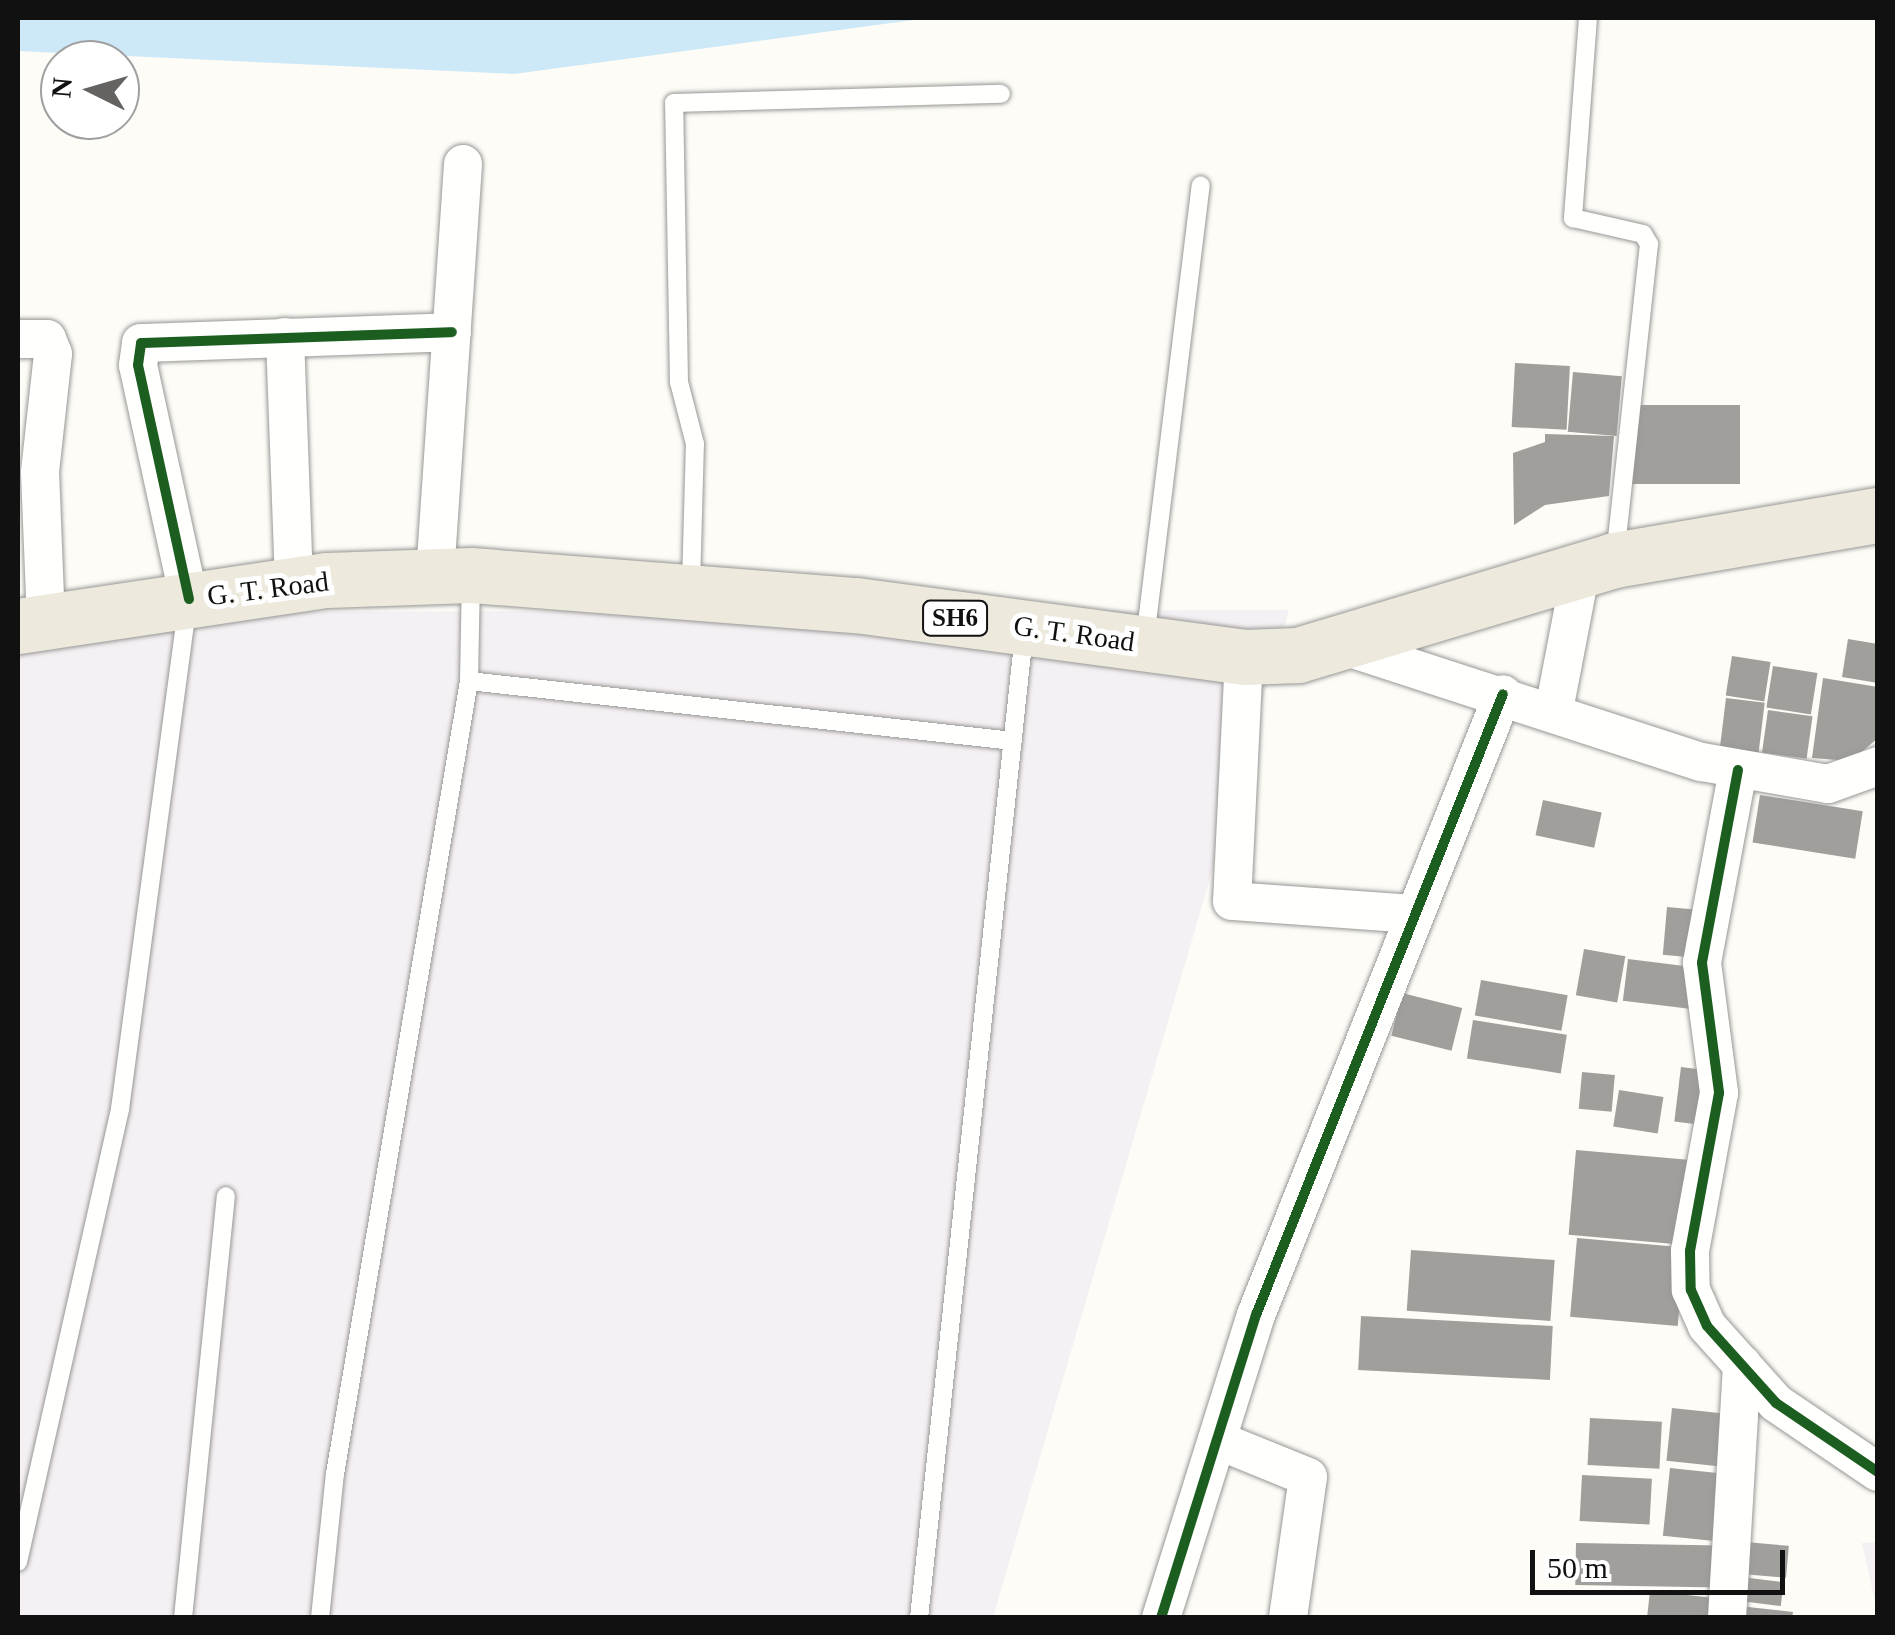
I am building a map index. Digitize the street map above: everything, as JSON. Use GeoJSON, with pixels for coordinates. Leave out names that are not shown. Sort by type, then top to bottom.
{"type":"FeatureCollection","features":[{"type":"Feature","properties":{"kind":"main road","name":"G. T. Road"},"geometry":{"type":"LineString","coordinates":[[32,624],[294,584],[453,575],[691,590],[1244,657],[1344,646],[1597,565],[1878,515]]}},
{"type":"Feature","properties":{"kind":"street"},"geometry":{"type":"LineString","coordinates":[[453,575],[452,332],[464,164]]}},
{"type":"Feature","properties":{"kind":"street"},"geometry":{"type":"LineString","coordinates":[[189,599],[138,365],[140,344],[452,332]]}},
{"type":"Feature","properties":{"kind":"street"},"geometry":{"type":"LineString","coordinates":[[285,336],[294,584]]}},
{"type":"Feature","properties":{"kind":"street"},"geometry":{"type":"LineString","coordinates":[[18,339],[47,340],[53,348],[40,472],[32,624]]}},
{"type":"Feature","properties":{"kind":"street"},"geometry":{"type":"LineString","coordinates":[[1554,710],[1597,565]]}},
{"type":"Feature","properties":{"kind":"street"},"geometry":{"type":"LineString","coordinates":[[1344,646],[1738,770],[1828,784],[1878,766]]}},
{"type":"Feature","properties":{"kind":"street"},"geometry":{"type":"LineString","coordinates":[[1244,657],[1232,902],[1412,914]]}},
{"type":"Feature","properties":{"kind":"street"},"geometry":{"type":"LineString","coordinates":[[1160,1618],[1256,1316],[1412,914],[1503,694]]}},
{"type":"Feature","properties":{"kind":"street"},"geometry":{"type":"LineString","coordinates":[[1738,770],[1702,963],[1720,1092],[1690,1267],[1691,1290],[1707,1326],[1776,1402],[1867,1466]]}},
{"type":"Feature","properties":{"kind":"street"},"geometry":{"type":"LineString","coordinates":[[1727,1618],[1742,1364]]}},
{"type":"Feature","properties":{"kind":"street"},"geometry":{"type":"LineString","coordinates":[[1216,1440],[1308,1477],[1288,1618]]}},
{"type":"Feature","properties":{"kind":"lane"},"geometry":{"type":"LineString","coordinates":[[1588,18],[1573,218],[1643,234],[1649,244],[1597,565]]}},
{"type":"Feature","properties":{"kind":"lane"},"geometry":{"type":"LineString","coordinates":[[691,590],[695,444],[679,382],[674,103],[1001,94]]}},
{"type":"Feature","properties":{"kind":"lane"},"geometry":{"type":"LineString","coordinates":[[1144,644],[1202,186]]}},
{"type":"Feature","properties":{"kind":"lane"},"geometry":{"type":"LineString","coordinates":[[320,1618],[335,1474],[469,681],[453,575]]}},
{"type":"Feature","properties":{"kind":"lane"},"geometry":{"type":"LineString","coordinates":[[18,1562],[120,1108],[189,599]]}},
{"type":"Feature","properties":{"kind":"lane"},"geometry":{"type":"LineString","coordinates":[[919,1618],[1025,628]]}},
{"type":"Feature","properties":{"kind":"lane"},"geometry":{"type":"LineString","coordinates":[[469,681],[1013,740]]}},
{"type":"Feature","properties":{"kind":"lane"},"geometry":{"type":"LineString","coordinates":[[183,1618],[226,1196]]}},
{"type":"Feature","properties":{"kind":"shaded area"},"geometry":{"type":"Polygon","coordinates":[[[1289,610],[993,1617],[18,1617],[18,612],[1289,610]]]}},
{"type":"Feature","properties":{"kind":"shaded area"},"geometry":{"type":"Polygon","coordinates":[[[1878,1542],[1877,1611],[1862,1543],[1878,1542]]]}},
{"type":"Feature","properties":{"kind":"water"},"geometry":{"type":"Polygon","coordinates":[[[18,18],[928,18],[514,74],[140,57],[140,40],[40,40],[40,52],[18,51],[18,18]]]}},
{"type":"Feature","properties":{"kind":"building"},"geometry":{"type":"Polygon","coordinates":[[[1515,363],[1570,366],[1567,430],[1512,427],[1515,363]]]}},
{"type":"Feature","properties":{"kind":"building"},"geometry":{"type":"Polygon","coordinates":[[[1573,372],[1622,376],[1617,436],[1568,432],[1573,372]]]}},
{"type":"Feature","properties":{"kind":"building"},"geometry":{"type":"Polygon","coordinates":[[[1632,405],[1740,405],[1740,484],[1632,484],[1632,405]]]}},
{"type":"Feature","properties":{"kind":"building"},"geometry":{"type":"Polygon","coordinates":[[[1545,434],[1614,436],[1609,496],[1545,505],[1514,525],[1513,453],[1545,442],[1545,434]]]}},
{"type":"Feature","properties":{"kind":"building"},"geometry":{"type":"Polygon","coordinates":[[[1848,639],[1878,644],[1878,683],[1842,677],[1848,639]]]}},
{"type":"Feature","properties":{"kind":"building"},"geometry":{"type":"Polygon","coordinates":[[[1732,656],[1771,662],[1764,702],[1726,696],[1732,656]]]}},
{"type":"Feature","properties":{"kind":"building"},"geometry":{"type":"Polygon","coordinates":[[[1773,666],[1817,673],[1811,715],[1766,707],[1773,666]]]}},
{"type":"Feature","properties":{"kind":"building"},"geometry":{"type":"Polygon","coordinates":[[[1823,678],[1878,687],[1878,738],[1851,761],[1812,758],[1823,678]]]}},
{"type":"Feature","properties":{"kind":"building"},"geometry":{"type":"Polygon","coordinates":[[[1726,698],[1765,703],[1758,753],[1720,749],[1726,698]]]}},
{"type":"Feature","properties":{"kind":"building"},"geometry":{"type":"Polygon","coordinates":[[[1768,710],[1813,716],[1807,759],[1762,753],[1768,710]]]}},
{"type":"Feature","properties":{"kind":"building"},"geometry":{"type":"Polygon","coordinates":[[[1760,795],[1863,811],[1855,859],[1752,842],[1760,795]]]}},
{"type":"Feature","properties":{"kind":"building"},"geometry":{"type":"Polygon","coordinates":[[[1543,800],[1602,812],[1594,848],[1536,835],[1543,800]]]}},
{"type":"Feature","properties":{"kind":"building"},"geometry":{"type":"Polygon","coordinates":[[[1667,907],[1700,910],[1696,958],[1663,955],[1667,907]]]}},
{"type":"Feature","properties":{"kind":"building"},"geometry":{"type":"Polygon","coordinates":[[[1584,949],[1625,956],[1617,1003],[1576,995],[1584,949]]]}},
{"type":"Feature","properties":{"kind":"building"},"geometry":{"type":"Polygon","coordinates":[[[1628,959],[1696,967],[1691,1009],[1623,1001],[1628,959]]]}},
{"type":"Feature","properties":{"kind":"building"},"geometry":{"type":"Polygon","coordinates":[[[1481,980],[1568,995],[1561,1031],[1475,1015],[1481,980]]]}},
{"type":"Feature","properties":{"kind":"building"},"geometry":{"type":"Polygon","coordinates":[[[1402,993],[1462,1008],[1452,1051],[1391,1036],[1402,993]]]}},
{"type":"Feature","properties":{"kind":"building"},"geometry":{"type":"Polygon","coordinates":[[[1473,1020],[1567,1035],[1561,1073],[1467,1059],[1473,1020]]]}},
{"type":"Feature","properties":{"kind":"building"},"geometry":{"type":"Polygon","coordinates":[[[1681,1067],[1707,1070],[1700,1125],[1674,1122],[1681,1067]]]}},
{"type":"Feature","properties":{"kind":"building"},"geometry":{"type":"Polygon","coordinates":[[[1582,1072],[1615,1075],[1612,1112],[1579,1109],[1582,1072]]]}},
{"type":"Feature","properties":{"kind":"building"},"geometry":{"type":"Polygon","coordinates":[[[1619,1090],[1663,1097],[1658,1134],[1613,1127],[1619,1090]]]}},
{"type":"Feature","properties":{"kind":"building"},"geometry":{"type":"Polygon","coordinates":[[[1576,1150],[1697,1161],[1689,1245],[1569,1235],[1576,1150]]]}},
{"type":"Feature","properties":{"kind":"building"},"geometry":{"type":"Polygon","coordinates":[[[1577,1238],[1685,1247],[1678,1326],[1570,1317],[1577,1238]]]}},
{"type":"Feature","properties":{"kind":"building"},"geometry":{"type":"Polygon","coordinates":[[[1411,1250],[1555,1260],[1550,1321],[1407,1311],[1411,1250]]]}},
{"type":"Feature","properties":{"kind":"building"},"geometry":{"type":"Polygon","coordinates":[[[1361,1316],[1553,1326],[1550,1380],[1358,1370],[1361,1316]]]}},
{"type":"Feature","properties":{"kind":"building"},"geometry":{"type":"Polygon","coordinates":[[[1672,1408],[1736,1415],[1730,1467],[1666,1461],[1672,1408]]]}},
{"type":"Feature","properties":{"kind":"building"},"geometry":{"type":"Polygon","coordinates":[[[1590,1418],[1662,1422],[1659,1469],[1588,1465],[1590,1418]]]}},
{"type":"Feature","properties":{"kind":"building"},"geometry":{"type":"Polygon","coordinates":[[[1670,1468],[1734,1475],[1727,1542],[1663,1536],[1670,1468]]]}},
{"type":"Feature","properties":{"kind":"building"},"geometry":{"type":"Polygon","coordinates":[[[1582,1475],[1652,1479],[1649,1525],[1580,1521],[1582,1475]]]}},
{"type":"Feature","properties":{"kind":"building"},"geometry":{"type":"Polygon","coordinates":[[[1745,1542],[1789,1546],[1786,1578],[1742,1574],[1745,1542]]]}},
{"type":"Feature","properties":{"kind":"building"},"geometry":{"type":"Polygon","coordinates":[[[1576,1543],[1720,1546],[1719,1588],[1575,1585],[1576,1543]]]}},
{"type":"Feature","properties":{"kind":"building"},"geometry":{"type":"Polygon","coordinates":[[[1741,1577],[1784,1582],[1781,1606],[1738,1601],[1741,1577]]]}},
{"type":"Feature","properties":{"kind":"building"},"geometry":{"type":"Polygon","coordinates":[[[1650,1591],[1724,1599],[1722,1618],[1647,1618],[1650,1591]]]}},
{"type":"Feature","properties":{"kind":"building"},"geometry":{"type":"Polygon","coordinates":[[[1739,1606],[1793,1612],[1792,1618],[1738,1618],[1739,1606]]]}},
{"type":"Feature","properties":{"kind":"cycle path"},"geometry":{"type":"LineString","coordinates":[[189,599],[138,365],[141,343],[452,332]]}},
{"type":"Feature","properties":{"kind":"cycle path"},"geometry":{"type":"LineString","coordinates":[[1161,1618],[1256,1315],[1503,694]]}},
{"type":"Feature","properties":{"kind":"cycle path"},"geometry":{"type":"LineString","coordinates":[[1738,770],[1702,963],[1719,1093],[1690,1251],[1691,1290],[1707,1326],[1776,1403],[1878,1472]]}}]}
